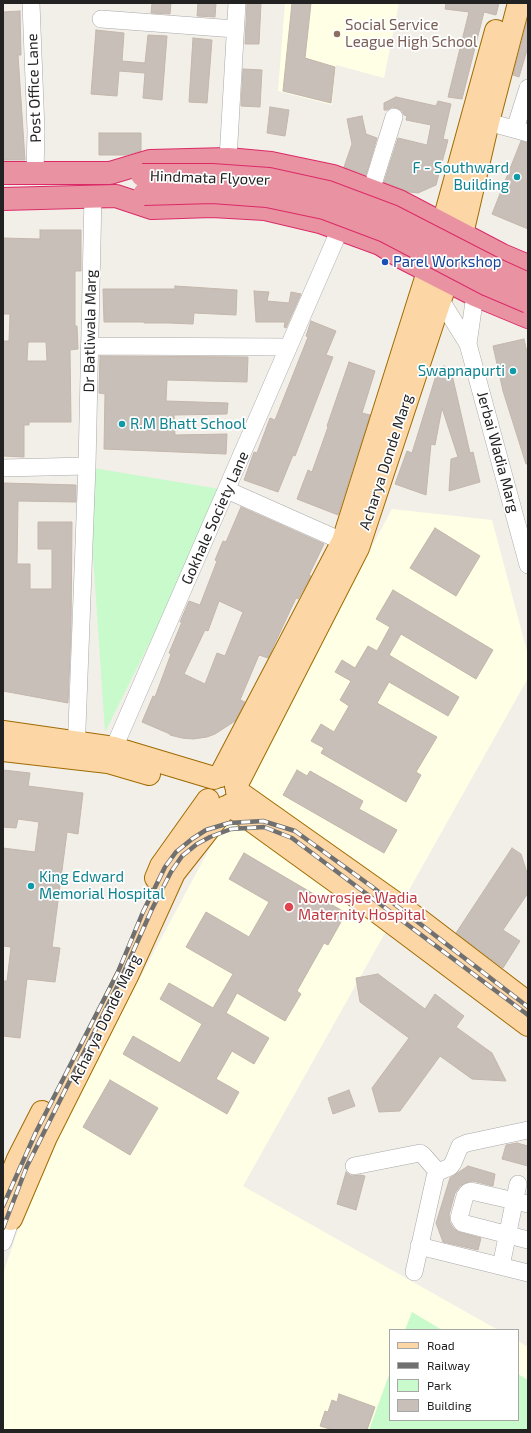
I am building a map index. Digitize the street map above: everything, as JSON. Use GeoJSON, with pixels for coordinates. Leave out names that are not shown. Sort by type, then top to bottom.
{"type":"FeatureCollection","features":[{"type":"Feature","properties":{"kind":"highway"},"geometry":{"type":"LineString","coordinates":[[3,173],[110,173],[150,161],[228,159],[272,163],[333,176],[399,201],[499,253],[528,266]]}},
{"type":"Feature","properties":{"kind":"highway","name":"Hindmata Flyover"},"geometry":{"type":"LineString","coordinates":[[110,173],[143,185],[267,196],[324,208],[386,231],[488,284],[528,302]]}},
{"type":"Feature","properties":{"kind":"highway","name":"Hindmata Flyover"},"geometry":{"type":"LineString","coordinates":[[116,196],[143,185],[212,175],[269,179],[328,192],[392,216],[495,269],[528,284]]}},
{"type":"Feature","properties":{"kind":"highway"},"geometry":{"type":"LineString","coordinates":[[3,199],[116,196],[152,208],[212,206],[265,210],[320,222],[380,244],[438,283],[476,295],[528,317]]}},
{"type":"Feature","properties":{"kind":"highway"},"geometry":{"type":"LineString","coordinates":[[401,257],[423,213]]}},
{"type":"Feature","properties":{"kind":"main road","name":"Acharya Donde Marg"},"geometry":{"type":"LineString","coordinates":[[8,1206],[46,1137],[107,1001],[128,974],[168,869],[222,792],[351,544],[438,283],[480,120],[503,3]]}},
{"type":"Feature","properties":{"kind":"main road","name":"Acharya Donde Marg"},"geometry":{"type":"LineString","coordinates":[[480,120],[519,3]]}},
{"type":"Feature","properties":{"kind":"main road","name":"Acharya Donde Marg"},"geometry":{"type":"LineString","coordinates":[[351,544],[438,283]]}},
{"type":"Feature","properties":{"kind":"main road"},"geometry":{"type":"LineString","coordinates":[[3,739],[111,755],[222,792],[418,919],[447,953],[528,1025]]}},
{"type":"Feature","properties":{"kind":"main road"},"geometry":{"type":"LineString","coordinates":[[447,953],[528,1003]]}},
{"type":"Feature","properties":{"kind":"street","name":"Post Office Lane"},"geometry":{"type":"LineString","coordinates":[[31,3],[36,131],[35,172]]}},
{"type":"Feature","properties":{"kind":"street"},"geometry":{"type":"LineString","coordinates":[[228,159],[237,3]]}},
{"type":"Feature","properties":{"kind":"street"},"geometry":{"type":"LineString","coordinates":[[101,19],[235,29]]}},
{"type":"Feature","properties":{"kind":"street"},"geometry":{"type":"LineString","coordinates":[[480,120],[522,131],[528,91]]}},
{"type":"Feature","properties":{"kind":"street"},"geometry":{"type":"LineString","coordinates":[[371,191],[394,117]]}},
{"type":"Feature","properties":{"kind":"street","name":"Dr Batliwala Marg"},"geometry":{"type":"LineString","coordinates":[[76,750],[87,466],[93,196]]}},
{"type":"Feature","properties":{"kind":"street","name":"Gokhale Society Lane"},"geometry":{"type":"LineString","coordinates":[[111,755],[340,230]]}},
{"type":"Feature","properties":{"kind":"street"},"geometry":{"type":"LineString","coordinates":[[468,344],[476,295],[499,253]]}},
{"type":"Feature","properties":{"kind":"street","name":"Jerbai Wadia Marg"},"geometry":{"type":"LineString","coordinates":[[438,283],[468,344],[528,565]]}},
{"type":"Feature","properties":{"kind":"street"},"geometry":{"type":"LineString","coordinates":[[89,346],[288,347]]}},
{"type":"Feature","properties":{"kind":"street"},"geometry":{"type":"LineString","coordinates":[[3,468],[87,466]]}},
{"type":"Feature","properties":{"kind":"street"},"geometry":{"type":"LineString","coordinates":[[227,490],[351,544]]}},
{"type":"Feature","properties":{"kind":"street"},"geometry":{"type":"LineString","coordinates":[[414,1272],[434,1177],[438,1172],[450,1168],[454,1163],[460,1146],[467,1143],[528,1130]]}},
{"type":"Feature","properties":{"kind":"street"},"geometry":{"type":"LineString","coordinates":[[354,1166],[420,1153],[438,1172]]}},
{"type":"Feature","properties":{"kind":"street"},"geometry":{"type":"LineString","coordinates":[[501,1266],[508,1236],[521,1203],[518,1184]]}},
{"type":"Feature","properties":{"kind":"street"},"geometry":{"type":"LineString","coordinates":[[521,1203],[471,1191],[465,1196],[459,1218],[462,1223],[528,1240]]}},
{"type":"Feature","properties":{"kind":"street","name":"Acharya Donde Marg"},"geometry":{"type":"LineString","coordinates":[[3,1242],[8,1206]]}},
{"type":"Feature","properties":{"kind":"street"},"geometry":{"type":"LineString","coordinates":[[419,1246],[528,1273]]}},
{"type":"Feature","properties":{"kind":"shaded area","name":"Social Service League High School"},"geometry":{"type":"Polygon","coordinates":[[[285,3],[399,3],[384,78],[336,65],[332,105],[278,91],[285,3]]]}},
{"type":"Feature","properties":{"kind":"shaded area","name":"Nowrosjee Wadia Maternity Hospital"},"geometry":{"type":"Polygon","coordinates":[[[392,509],[492,520],[528,655],[528,678],[243,1186],[496,1329],[389,1329],[389,1421],[519,1421],[519,1342],[528,1347],[528,1430],[3,1430],[3,1274],[17,1233],[55,1136],[392,509]]]}},
{"type":"Feature","properties":{"kind":"green space"},"geometry":{"type":"Polygon","coordinates":[[[87,467],[226,490],[105,732],[87,467]]]}},
{"type":"Feature","properties":{"kind":"green space"},"geometry":{"type":"Polygon","coordinates":[[[412,1312],[440,1329],[405,1329],[412,1312]]]}},
{"type":"Feature","properties":{"kind":"green space"},"geometry":{"type":"Polygon","coordinates":[[[389,1375],[389,1421],[519,1421],[519,1375],[528,1380],[528,1430],[369,1430],[389,1375]]]}},
{"type":"Feature","properties":{"kind":"building"},"geometry":{"type":"Polygon","coordinates":[[[152,3],[171,3],[170,14],[151,13],[152,3]]]}},
{"type":"Feature","properties":{"kind":"building"},"geometry":{"type":"Polygon","coordinates":[[[198,3],[216,3],[215,17],[197,16],[198,3]]]}},
{"type":"Feature","properties":{"kind":"building"},"geometry":{"type":"Polygon","coordinates":[[[247,3],[261,3],[259,44],[245,44],[247,3]]]}},
{"type":"Feature","properties":{"kind":"building"},"geometry":{"type":"Polygon","coordinates":[[[292,3],[311,3],[305,58],[335,67],[331,103],[283,91],[292,3]]]}},
{"type":"Feature","properties":{"kind":"building"},"geometry":{"type":"Polygon","coordinates":[[[446,3],[499,3],[496,15],[484,12],[462,99],[448,97],[469,12],[445,9],[446,3]]]}},
{"type":"Feature","properties":{"kind":"building"},"geometry":{"type":"Polygon","coordinates":[[[20,11],[21,55],[18,55],[25,160],[3,160],[3,12],[20,11]]]}},
{"type":"Feature","properties":{"kind":"building"},"geometry":{"type":"Polygon","coordinates":[[[528,18],[528,47],[519,77],[513,75],[528,18]]]}},
{"type":"Feature","properties":{"kind":"building"},"geometry":{"type":"Polygon","coordinates":[[[96,30],[124,33],[122,61],[145,63],[148,35],[167,36],[162,100],[143,98],[145,73],[119,71],[117,96],[91,94],[96,30]]]}},
{"type":"Feature","properties":{"kind":"building"},"geometry":{"type":"Polygon","coordinates":[[[193,38],[212,40],[207,103],[189,102],[193,38]]]}},
{"type":"Feature","properties":{"kind":"building"},"geometry":{"type":"Polygon","coordinates":[[[243,69],[262,70],[260,107],[241,106],[243,69]]]}},
{"type":"Feature","properties":{"kind":"building"},"geometry":{"type":"Polygon","coordinates":[[[396,97],[436,106],[438,101],[451,104],[443,139],[448,140],[436,185],[418,193],[409,192],[384,182],[398,138],[427,145],[431,125],[406,120],[407,116],[397,108],[392,107],[384,110],[384,103],[396,97]]]}},
{"type":"Feature","properties":{"kind":"building"},"geometry":{"type":"Polygon","coordinates":[[[270,107],[289,110],[285,136],[267,133],[270,107]]]}},
{"type":"Feature","properties":{"kind":"building"},"geometry":{"type":"Polygon","coordinates":[[[362,116],[366,134],[377,138],[366,175],[344,167],[352,144],[347,119],[362,116]]]}},
{"type":"Feature","properties":{"kind":"building"},"geometry":{"type":"Polygon","coordinates":[[[99,133],[141,133],[141,151],[126,155],[99,155],[99,133]]]}},
{"type":"Feature","properties":{"kind":"building","name":"F - Southward Building"},"geometry":{"type":"Polygon","coordinates":[[[521,141],[528,143],[528,229],[492,214],[521,141]]]}},
{"type":"Feature","properties":{"kind":"building"},"geometry":{"type":"Polygon","coordinates":[[[40,230],[81,230],[81,271],[75,271],[75,326],[77,326],[78,349],[70,350],[71,422],[29,422],[29,425],[24,425],[24,457],[3,456],[3,341],[9,341],[10,314],[3,314],[3,238],[40,239],[40,230]],[[28,342],[27,361],[47,361],[46,342],[28,342]]]}},
{"type":"Feature","properties":{"kind":"building"},"geometry":{"type":"Polygon","coordinates":[[[175,286],[237,290],[236,315],[194,313],[193,324],[104,322],[103,289],[175,289],[175,286]]]}},
{"type":"Feature","properties":{"kind":"building"},"geometry":{"type":"Polygon","coordinates":[[[254,291],[269,292],[267,301],[289,303],[291,292],[301,294],[286,328],[284,327],[285,322],[256,322],[254,291]]]}},
{"type":"Feature","properties":{"kind":"building"},"geometry":{"type":"Polygon","coordinates":[[[311,321],[336,331],[326,355],[333,357],[295,456],[293,455],[278,492],[244,480],[254,452],[257,453],[270,418],[275,420],[308,337],[306,336],[311,321]]]}},
{"type":"Feature","properties":{"kind":"building"},"geometry":{"type":"Polygon","coordinates":[[[524,339],[528,357],[528,464],[526,464],[503,391],[493,346],[524,339]]]}},
{"type":"Feature","properties":{"kind":"building"},"geometry":{"type":"Polygon","coordinates":[[[100,356],[248,357],[247,382],[167,380],[166,401],[228,403],[227,414],[174,415],[175,435],[227,434],[226,454],[104,449],[105,394],[99,393],[100,356]]]}},
{"type":"Feature","properties":{"kind":"building"},"geometry":{"type":"Polygon","coordinates":[[[349,362],[375,371],[362,413],[370,415],[338,515],[297,499],[308,470],[312,472],[349,362]]]}},
{"type":"Feature","properties":{"kind":"building"},"geometry":{"type":"Polygon","coordinates":[[[444,366],[451,370],[470,453],[473,452],[480,482],[449,491],[451,459],[458,457],[442,408],[435,445],[431,444],[426,495],[395,484],[407,451],[412,453],[438,369],[444,366]]]}},
{"type":"Feature","properties":{"kind":"building"},"geometry":{"type":"Polygon","coordinates":[[[3,483],[76,485],[76,502],[18,501],[17,564],[30,564],[30,589],[52,589],[52,549],[38,549],[38,522],[72,522],[71,631],[68,703],[3,691],[3,483]]]}},
{"type":"Feature","properties":{"kind":"building"},"geometry":{"type":"Polygon","coordinates":[[[241,507],[324,544],[309,575],[311,576],[298,599],[296,598],[268,658],[259,655],[240,700],[245,702],[235,721],[215,734],[207,737],[193,739],[170,735],[142,722],[153,696],[155,697],[171,654],[169,653],[189,601],[200,605],[217,561],[215,560],[223,541],[226,542],[241,507]],[[219,601],[208,631],[205,630],[184,674],[205,684],[217,653],[225,656],[243,612],[219,601]]]}},
{"type":"Feature","properties":{"kind":"building"},"geometry":{"type":"Polygon","coordinates":[[[435,528],[480,556],[456,596],[410,568],[435,528]]]}},
{"type":"Feature","properties":{"kind":"building"},"geometry":{"type":"Polygon","coordinates":[[[393,590],[493,650],[476,679],[401,634],[389,655],[459,697],[448,716],[389,682],[377,703],[437,737],[416,772],[421,775],[406,802],[321,753],[324,748],[311,741],[321,724],[334,732],[349,706],[340,700],[351,681],[335,672],[342,660],[355,668],[368,646],[377,651],[390,627],[376,619],[393,590]]]}},
{"type":"Feature","properties":{"kind":"building","name":"King Edward Memorial Hospital"},"geometry":{"type":"Polygon","coordinates":[[[3,770],[30,773],[28,786],[83,793],[78,834],[67,832],[52,947],[60,948],[55,982],[27,979],[20,1038],[3,1036],[3,981],[7,981],[11,947],[3,946],[3,848],[35,852],[39,822],[18,819],[16,828],[3,827],[3,770]]]}},
{"type":"Feature","properties":{"kind":"building"},"geometry":{"type":"Polygon","coordinates":[[[297,770],[307,776],[310,771],[363,801],[359,809],[397,830],[384,853],[283,795],[297,770]]]}},
{"type":"Feature","properties":{"kind":"building"},"geometry":{"type":"Polygon","coordinates":[[[512,848],[521,854],[528,876],[528,893],[503,930],[520,941],[503,968],[456,933],[512,848]]]}},
{"type":"Feature","properties":{"kind":"building"},"geometry":{"type":"Polygon","coordinates":[[[244,853],[346,913],[328,945],[324,943],[297,991],[301,994],[285,1021],[237,993],[226,1013],[269,1038],[254,1064],[232,1051],[216,1079],[239,1092],[227,1114],[123,1054],[133,1036],[180,1063],[202,1024],[160,999],[169,983],[213,1008],[233,974],[186,947],[206,912],[249,937],[269,902],[229,879],[244,853]]]}},
{"type":"Feature","properties":{"kind":"building"},"geometry":{"type":"Polygon","coordinates":[[[378,974],[425,1009],[435,994],[464,1016],[456,1027],[492,1053],[506,1081],[472,1079],[440,1056],[400,1111],[379,1112],[372,1088],[409,1038],[360,1002],[356,978],[378,974]]]}},
{"type":"Feature","properties":{"kind":"building"},"geometry":{"type":"Polygon","coordinates":[[[110,1080],[158,1108],[130,1155],[83,1127],[110,1080]]]}},
{"type":"Feature","properties":{"kind":"building"},"geometry":{"type":"Polygon","coordinates":[[[349,1090],[355,1106],[333,1114],[328,1098],[349,1090]]]}},
{"type":"Feature","properties":{"kind":"building"},"geometry":{"type":"Polygon","coordinates":[[[517,1143],[528,1146],[528,1166],[502,1159],[506,1145],[517,1143]]]}},
{"type":"Feature","properties":{"kind":"building"},"geometry":{"type":"Polygon","coordinates":[[[468,1166],[495,1174],[493,1186],[473,1181],[460,1186],[455,1193],[449,1215],[450,1223],[454,1229],[459,1232],[481,1238],[478,1250],[443,1242],[436,1223],[450,1178],[468,1166]]]}},
{"type":"Feature","properties":{"kind":"building"},"geometry":{"type":"Polygon","coordinates":[[[346,1172],[351,1176],[365,1176],[356,1210],[337,1204],[346,1172]]]}},
{"type":"Feature","properties":{"kind":"building"},"geometry":{"type":"Polygon","coordinates":[[[339,1394],[375,1407],[367,1430],[333,1430],[320,1426],[325,1411],[328,1412],[332,1400],[337,1402],[339,1394]]]}},
{"type":"Feature","properties":{"kind":"railway"},"geometry":{"type":"LineString","coordinates":[[3,1206],[36,1132],[118,972],[143,912],[165,867],[176,852],[206,830],[229,823],[263,821],[295,831],[371,886],[528,1007]]}},
{"type":"Feature","properties":{"kind":"railway"},"geometry":{"type":"LineString","coordinates":[[3,1228],[27,1166],[120,981],[152,909],[171,872],[182,856],[197,844],[210,837],[231,829],[264,827],[292,838],[528,1015]]}},
{"type":"Feature","properties":{"kind":"place","name":"Social Service League High School"},"geometry":{"type":"Point","coordinates":[337,34]}},
{"type":"Feature","properties":{"kind":"place","name":"F - Southward Building"},"geometry":{"type":"Point","coordinates":[517,177]}},
{"type":"Feature","properties":{"kind":"place","name":"Parel Workshop"},"geometry":{"type":"Point","coordinates":[385,262]}},
{"type":"Feature","properties":{"kind":"place","name":"Swapnapurti"},"geometry":{"type":"Point","coordinates":[513,371]}},
{"type":"Feature","properties":{"kind":"place","name":"R.M Bhatt School"},"geometry":{"type":"Point","coordinates":[122,424]}},
{"type":"Feature","properties":{"kind":"place","name":"King Edward Memorial Hospital"},"geometry":{"type":"Point","coordinates":[31,886]}},
{"type":"Feature","properties":{"kind":"place","name":"Nowrosjee Wadia Maternity Hospital"},"geometry":{"type":"Point","coordinates":[289,907]}}]}
